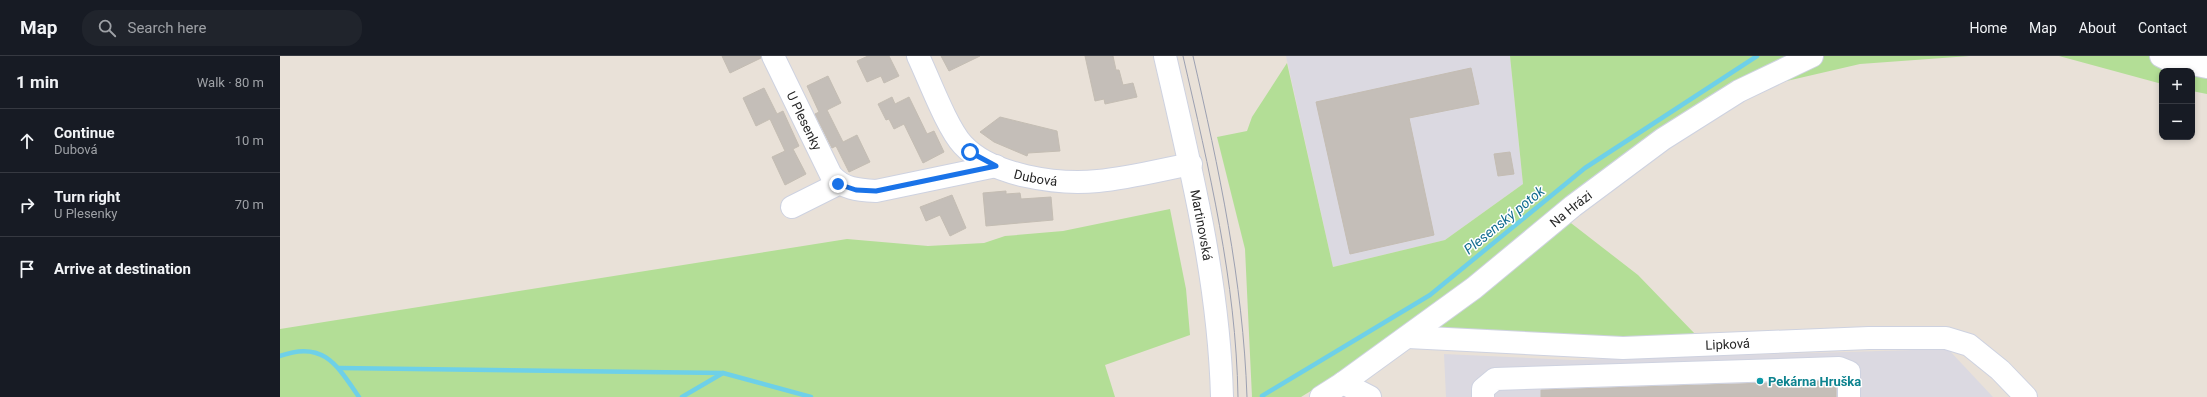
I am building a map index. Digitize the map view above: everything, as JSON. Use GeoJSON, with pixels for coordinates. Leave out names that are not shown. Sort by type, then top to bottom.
{"type":"FeatureCollection","features":[{"type":"Feature","properties":{"kind":"street","name":"U Plesenky"},"geometry":{"type":"LineString","coordinates":[[773,56],[831,175],[838,184]]}},
{"type":"Feature","properties":{"kind":"street","name":"Dubová"},"geometry":{"type":"LineString","coordinates":[[918,56],[962,144],[983,160],[996,166],[1017,173],[1064,182],[1097,181],[1191,164]]}},
{"type":"Feature","properties":{"kind":"street","name":"Martinovská"},"geometry":{"type":"LineString","coordinates":[[1165,56],[1191,164],[1212,274],[1219,336],[1222,397]]}},
{"type":"Feature","properties":{"kind":"street","name":"Na Hrázi"},"geometry":{"type":"LineString","coordinates":[[1321,397],[1408,337],[1474,288],[1573,206],[1664,138],[1739,91],[1812,56]]}},
{"type":"Feature","properties":{"kind":"street"},"geometry":{"type":"LineString","coordinates":[[2161,56],[2167,59],[2207,67]]}},
{"type":"Feature","properties":{"kind":"street"},"geometry":{"type":"LineString","coordinates":[[792,207],[838,184],[856,190],[876,191],[996,166]]}},
{"type":"Feature","properties":{"kind":"street","name":"Lipková"},"geometry":{"type":"LineString","coordinates":[[1408,337],[1623,348],[1869,338],[1946,338],[1969,345],[2000,370],[2026,397]]}},
{"type":"Feature","properties":{"kind":"street"},"geometry":{"type":"LineString","coordinates":[[1483,397],[1483,389],[1495,379],[1839,368],[1849,372],[1849,397]]}},
{"type":"Feature","properties":{"kind":"street"},"geometry":{"type":"LineString","coordinates":[[1343,383],[1370,397]]}},
{"type":"Feature","properties":{"kind":"shaded area"},"geometry":{"type":"Polygon","coordinates":[[[1286,56],[1510,56],[1523,184],[1445,240],[1333,267],[1286,56]]]}},
{"type":"Feature","properties":{"kind":"shaded area"},"geometry":{"type":"Polygon","coordinates":[[[1948,349],[1993,397],[1446,397],[1444,354],[1572,360],[1948,349]]]}},
{"type":"Feature","properties":{"kind":"green space"},"geometry":{"type":"Polygon","coordinates":[[[1510,56],[1970,56],[1860,64],[1743,91],[1567,220],[1638,275],[1696,335],[1494,349],[1410,330],[1301,397],[1252,397],[1245,249],[1217,137],[1247,131],[1252,117],[1287,63],[1333,267],[1445,240],[1523,184],[1510,56]]]}},
{"type":"Feature","properties":{"kind":"green space"},"geometry":{"type":"Polygon","coordinates":[[[2059,56],[2207,56],[2207,94],[2195,92],[2195,68],[2159,68],[2159,83],[2059,56]]]}},
{"type":"Feature","properties":{"kind":"green space"},"geometry":{"type":"Polygon","coordinates":[[[1170,209],[1186,289],[1190,335],[1105,365],[1115,397],[280,397],[280,329],[847,239],[928,246],[984,243],[1005,236],[1063,231],[1170,209]]]}},
{"type":"Feature","properties":{"kind":"building"},"geometry":{"type":"Polygon","coordinates":[[[722,56],[761,56],[761,58],[730,73],[722,56]]]}},
{"type":"Feature","properties":{"kind":"building"},"geometry":{"type":"Polygon","coordinates":[[[868,56],[889,56],[899,76],[884,83],[881,76],[867,82],[857,61],[868,56]]]}},
{"type":"Feature","properties":{"kind":"building"},"geometry":{"type":"Polygon","coordinates":[[[941,56],[980,56],[949,71],[941,56]]]}},
{"type":"Feature","properties":{"kind":"building"},"geometry":{"type":"Polygon","coordinates":[[[1085,56],[1113,56],[1116,70],[1119,70],[1123,85],[1133,83],[1137,97],[1105,104],[1104,99],[1095,101],[1085,56]]]}},
{"type":"Feature","properties":{"kind":"building"},"geometry":{"type":"Polygon","coordinates":[[[1471,68],[1479,104],[1409,118],[1434,235],[1350,254],[1316,102],[1471,68]]]}},
{"type":"Feature","properties":{"kind":"building"},"geometry":{"type":"Polygon","coordinates":[[[828,76],[841,103],[827,110],[843,142],[857,135],[870,162],[849,172],[836,146],[832,148],[815,114],[819,112],[807,86],[828,76]]]}},
{"type":"Feature","properties":{"kind":"building"},"geometry":{"type":"Polygon","coordinates":[[[764,88],[777,114],[783,111],[799,146],[793,149],[806,174],[785,185],[772,157],[785,151],[770,119],[756,126],[743,98],[764,88]]]}},
{"type":"Feature","properties":{"kind":"building"},"geometry":{"type":"Polygon","coordinates":[[[892,97],[895,104],[909,97],[927,134],[934,131],[944,152],[923,163],[904,124],[894,129],[889,119],[886,120],[878,104],[892,97]]]}},
{"type":"Feature","properties":{"kind":"building"},"geometry":{"type":"Polygon","coordinates":[[[1000,117],[1057,131],[1060,151],[1028,153],[1027,156],[994,142],[980,132],[1000,117]]]}},
{"type":"Feature","properties":{"kind":"building"},"geometry":{"type":"Polygon","coordinates":[[[1510,152],[1514,174],[1498,176],[1494,154],[1510,152]]]}},
{"type":"Feature","properties":{"kind":"building"},"geometry":{"type":"Polygon","coordinates":[[[1006,191],[1006,194],[1020,193],[1021,199],[1051,197],[1053,220],[986,226],[983,193],[1006,191]]]}},
{"type":"Feature","properties":{"kind":"building"},"geometry":{"type":"Polygon","coordinates":[[[952,195],[966,228],[950,236],[940,215],[926,221],[920,207],[952,195]]]}},
{"type":"Feature","properties":{"kind":"building","name":"Pekárna Hruška"},"geometry":{"type":"Polygon","coordinates":[[[1836,381],[1836,397],[1541,397],[1541,390],[1836,381]]]}},
{"type":"Feature","properties":{"kind":"waterway","name":"Plesenský potok"},"geometry":{"type":"LineString","coordinates":[[1262,396],[1430,295],[1585,168],[1757,56]]}},
{"type":"Feature","properties":{"kind":"waterway","name":"Plesenský potok"},"geometry":{"type":"LineString","coordinates":[[280,356],[295,352],[307,351],[327,358],[336,366],[359,397]]}},
{"type":"Feature","properties":{"kind":"waterway"},"geometry":{"type":"LineString","coordinates":[[339,368],[723,373]]}},
{"type":"Feature","properties":{"kind":"waterway","name":"Plesenský potok"},"geometry":{"type":"LineString","coordinates":[[682,397],[723,373],[811,397]]}},
{"type":"Feature","properties":{"kind":"tram line"},"geometry":{"type":"LineString","coordinates":[[1183,56],[1220,225],[1227,268],[1236,354],[1238,397]]}},
{"type":"Feature","properties":{"kind":"tram line"},"geometry":{"type":"LineString","coordinates":[[1193,56],[1212,141],[1235,268],[1241,311],[1247,397]]}},
{"type":"Feature","properties":{"kind":"place","name":"Pekárna Hruška"},"geometry":{"type":"Point","coordinates":[1760,381]}},
{"type":"Feature","properties":{"kind":"route"},"geometry":{"type":"LineString","coordinates":[[838,184],[856,190],[876,191],[996,166],[970,152]]}}]}
